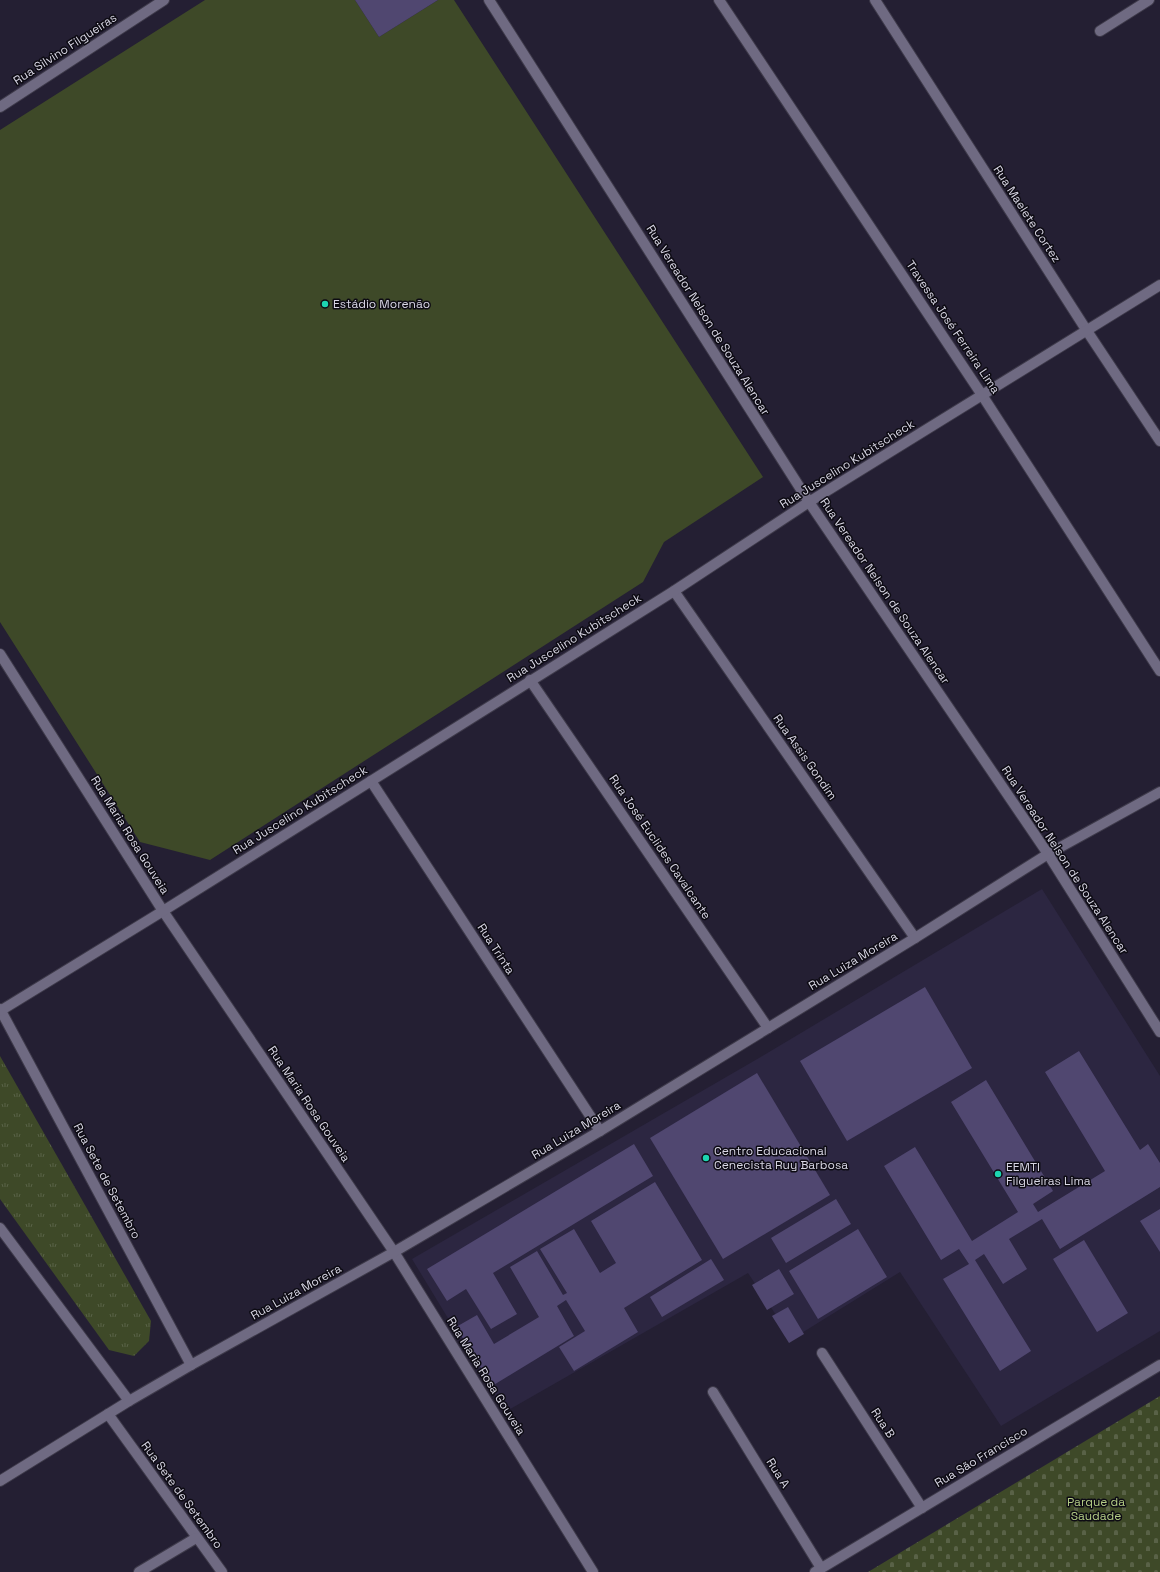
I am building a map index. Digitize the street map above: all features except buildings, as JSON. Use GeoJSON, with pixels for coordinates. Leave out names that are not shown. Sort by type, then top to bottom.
{"type":"FeatureCollection","features":[{"type":"Feature","properties":{"kind":"street","name":"Rua Silvino Filgueiras"},"geometry":{"type":"LineString","coordinates":[[0,107],[164,0]]}},
{"type":"Feature","properties":{"kind":"street","name":"Rua Vereador Nelson de Souza Alencar"},"geometry":{"type":"LineString","coordinates":[[489,0],[809,502],[1048,854],[1160,1032]]}},
{"type":"Feature","properties":{"kind":"street","name":"Travessa José Ferreira Lima"},"geometry":{"type":"LineString","coordinates":[[720,0],[982,395],[1160,671]]}},
{"type":"Feature","properties":{"kind":"street","name":"Rua Maelete Cortez"},"geometry":{"type":"LineString","coordinates":[[875,0],[1087,331],[1160,441]]}},
{"type":"Feature","properties":{"kind":"street"},"geometry":{"type":"LineString","coordinates":[[1100,31],[1149,0]]}},
{"type":"Feature","properties":{"kind":"street","name":"Rua Juscelino Kubitscheck"},"geometry":{"type":"LineString","coordinates":[[0,1010],[163,911],[371,781],[674,590],[809,502],[1160,285]]}},
{"type":"Feature","properties":{"kind":"street","name":"Rua Assis Gondim"},"geometry":{"type":"LineString","coordinates":[[674,590],[915,938]]}},
{"type":"Feature","properties":{"kind":"street","name":"Rua Maria Rosa Gouveia"},"geometry":{"type":"LineString","coordinates":[[0,654],[163,911],[394,1252],[593,1572]]}},
{"type":"Feature","properties":{"kind":"street","name":"Rua José Euclides Cavalcante"},"geometry":{"type":"LineString","coordinates":[[530,680],[768,1028]]}},
{"type":"Feature","properties":{"kind":"street","name":"Rua Trinta"},"geometry":{"type":"LineString","coordinates":[[371,781],[600,1131]]}},
{"type":"Feature","properties":{"kind":"street","name":"Rua Luiza Moreira"},"geometry":{"type":"LineString","coordinates":[[0,1481],[129,1401],[394,1252],[600,1131],[915,938],[1048,854],[1160,792]]}},
{"type":"Feature","properties":{"kind":"street","name":"Rua Sete de Setembro"},"geometry":{"type":"LineString","coordinates":[[0,1010],[191,1365]]}},
{"type":"Feature","properties":{"kind":"street"},"geometry":{"type":"LineString","coordinates":[[0,1228],[129,1401]]}},
{"type":"Feature","properties":{"kind":"street","name":"Rua B"},"geometry":{"type":"LineString","coordinates":[[822,1353],[922,1508]]}},
{"type":"Feature","properties":{"kind":"street","name":"Rua São Francisco"},"geometry":{"type":"LineString","coordinates":[[818,1570],[1160,1365]]}},
{"type":"Feature","properties":{"kind":"street","name":"Rua A"},"geometry":{"type":"LineString","coordinates":[[713,1392],[818,1570]]}},
{"type":"Feature","properties":{"kind":"street","name":"Rua Sete de Setembro"},"geometry":{"type":"LineString","coordinates":[[108,1414],[222,1572]]}},
{"type":"Feature","properties":{"kind":"street"},"geometry":{"type":"LineString","coordinates":[[139,1572],[196,1538]]}},
{"type":"Feature","properties":{"kind":"shaded area","name":"EEMTI Filgueiras Lima"},"geometry":{"type":"Polygon","coordinates":[[[1042,889],[1160,1076],[1160,1331],[1001,1426],[900,1272],[792,1339],[748,1273],[505,1412],[412,1259],[759,1058],[1042,889]]]}},
{"type":"Feature","properties":{"kind":"green space","name":"Estádio Morenão"},"geometry":{"type":"Polygon","coordinates":[[[205,0],[355,0],[379,37],[438,0],[454,0],[763,477],[664,542],[643,582],[210,860],[140,842],[0,622],[0,130],[205,0]]]}},
{"type":"Feature","properties":{"kind":"green space"},"geometry":{"type":"Polygon","coordinates":[[[0,1056],[151,1321],[149,1341],[134,1356],[109,1350],[0,1199],[0,1056]]]}},
{"type":"Feature","properties":{"kind":"green space","name":"Parque da Saudade"},"geometry":{"type":"Polygon","coordinates":[[[1160,1396],[1160,1572],[868,1572],[1160,1396]]]}},
{"type":"Feature","properties":{"kind":"place","name":"Estádio Morenão"},"geometry":{"type":"Point","coordinates":[325,304]}},
{"type":"Feature","properties":{"kind":"place","name":"Centro Educacional Cenecista Ruy Barbosa"},"geometry":{"type":"Point","coordinates":[706,1158]}},
{"type":"Feature","properties":{"kind":"place","name":"EEMTI Filgueiras Lima"},"geometry":{"type":"Point","coordinates":[998,1174]}}]}
